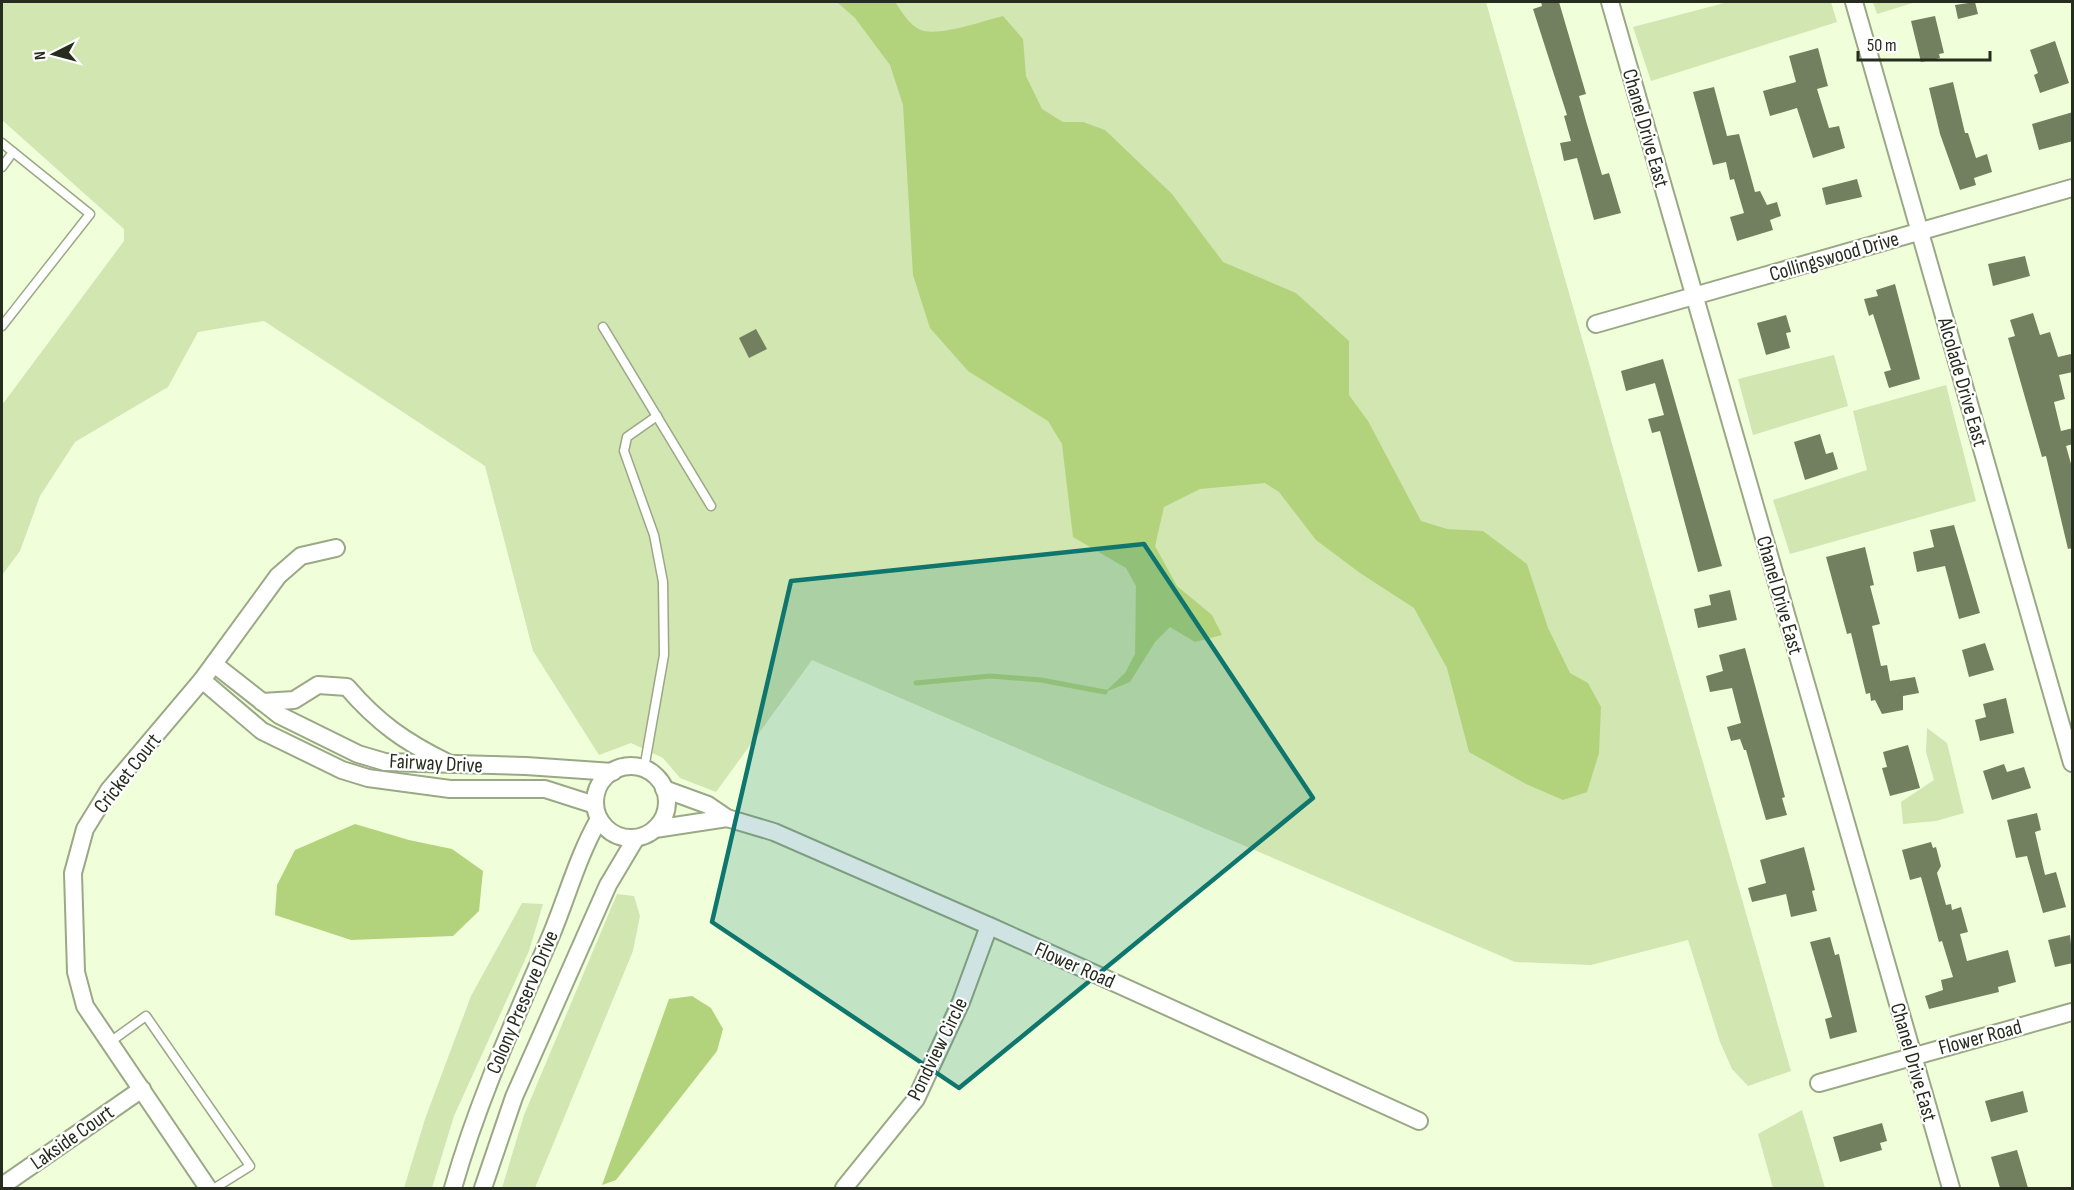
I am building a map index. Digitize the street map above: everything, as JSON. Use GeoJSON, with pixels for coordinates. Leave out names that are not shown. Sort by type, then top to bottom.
{"type":"FeatureCollection","features":[{"type":"Feature","properties":{"kind":"street","name":"Chanel Drive East"},"geometry":{"type":"LineString","coordinates":[[1610,2],[1951,1188]]}},
{"type":"Feature","properties":{"kind":"street","name":"Alcolade Drive East"},"geometry":{"type":"LineString","coordinates":[[1854,2],[2073,763]]}},
{"type":"Feature","properties":{"kind":"street","name":"Collingswood Drive"},"geometry":{"type":"LineString","coordinates":[[1596,324],[2073,188]]}},
{"type":"Feature","properties":{"kind":"street","name":"Cricket Court"},"geometry":{"type":"LineString","coordinates":[[208,1188],[85,1006],[76,972],[73,873],[85,829],[109,790],[202,680],[278,576],[301,556],[336,548]]}},
{"type":"Feature","properties":{"kind":"street","name":"Fairway Drive"},"geometry":{"type":"LineString","coordinates":[[214,664],[262,702],[294,723],[358,754],[385,762],[526,766],[613,772]]}},
{"type":"Feature","properties":{"kind":"street","name":"Fairway Drive"},"geometry":{"type":"LineString","coordinates":[[202,680],[262,731],[342,770],[392,783],[450,789],[545,789],[597,812]]}},
{"type":"Feature","properties":{"kind":"street"},"geometry":{"type":"LineString","coordinates":[[262,702],[294,700],[318,685],[347,687],[372,716],[414,747],[451,765]]}},
{"type":"Feature","properties":{"kind":"street"},"geometry":{"type":"LineString","coordinates":[[284,742],[294,723],[294,700]]}},
{"type":"Feature","properties":{"kind":"street"},"geometry":{"type":"LineString","coordinates":[[630,766],[644,769],[656,777],[664,789],[666,810],[655,829],[636,838],[614,834],[597,812],[600,784],[613,772],[630,766]]}},
{"type":"Feature","properties":{"kind":"street","name":"Flower Road"},"geometry":{"type":"LineString","coordinates":[[664,789],[708,805],[727,818],[774,832],[989,926],[1419,1121]]}},
{"type":"Feature","properties":{"kind":"street","name":"Colony Preserve Drive"},"geometry":{"type":"LineString","coordinates":[[453,1188],[486,1089],[558,919],[570,878],[597,812]]}},
{"type":"Feature","properties":{"kind":"street","name":"Flower Road"},"geometry":{"type":"LineString","coordinates":[[655,829],[727,818]]}},
{"type":"Feature","properties":{"kind":"street","name":"Colony Preserve Drive"},"geometry":{"type":"LineString","coordinates":[[483,1188],[499,1135],[519,1086],[608,885],[636,838]]}},
{"type":"Feature","properties":{"kind":"street","name":"Pondview Circle"},"geometry":{"type":"LineString","coordinates":[[844,1188],[916,1099],[961,1002],[989,926]]}},
{"type":"Feature","properties":{"kind":"street","name":"Flower Road"},"geometry":{"type":"LineString","coordinates":[[1819,1083],[1912,1055],[2073,1012]]}},
{"type":"Feature","properties":{"kind":"street","name":"Lakside Court"},"geometry":{"type":"LineString","coordinates":[[2,1186],[142,1089]]}},
{"type":"Feature","properties":{"kind":"lane"},"geometry":{"type":"LineString","coordinates":[[2,143],[90,214],[2,326]]}},
{"type":"Feature","properties":{"kind":"lane"},"geometry":{"type":"LineString","coordinates":[[2,167],[13,153]]}},
{"type":"Feature","properties":{"kind":"lane"},"geometry":{"type":"LineString","coordinates":[[603,327],[711,506]]}},
{"type":"Feature","properties":{"kind":"lane"},"geometry":{"type":"LineString","coordinates":[[644,769],[664,655],[663,582],[654,535],[624,451],[627,437],[657,416]]}},
{"type":"Feature","properties":{"kind":"lane"},"geometry":{"type":"LineString","coordinates":[[110,1042],[146,1016],[250,1166],[215,1188]]}},
{"type":"Feature","properties":{"kind":"highlighted area"},"geometry":{"type":"Polygon","coordinates":[[[1144,544],[1313,798],[959,1088],[712,922],[791,581],[1144,544]]]}},
{"type":"Feature","properties":{"kind":"shaded area"},"geometry":{"type":"Polygon","coordinates":[[[2,2],[1486,2],[1791,1071],[1748,1086],[1732,1069],[1720,1042],[1688,940],[1591,965],[1515,962],[812,660],[716,792],[680,778],[663,758],[631,743],[599,755],[533,651],[485,466],[264,321],[198,332],[168,387],[75,442],[40,496],[20,551],[2,575],[2,405],[124,241],[124,229],[2,120],[2,2]]]}},
{"type":"Feature","properties":{"kind":"shaded area"},"geometry":{"type":"Polygon","coordinates":[[[837,2],[895,2],[915,27],[932,32],[1003,16],[1023,39],[1026,76],[1042,109],[1063,122],[1083,122],[1105,130],[1172,194],[1223,262],[1296,293],[1349,341],[1349,395],[1368,421],[1421,521],[1447,529],[1483,531],[1527,564],[1548,628],[1570,673],[1588,683],[1601,707],[1599,753],[1587,792],[1563,800],[1526,784],[1469,752],[1447,668],[1414,608],[1360,573],[1316,540],[1279,492],[1265,483],[1200,489],[1164,507],[1155,546],[1177,586],[1212,615],[1222,635],[1195,642],[1170,627],[1155,642],[1130,682],[1105,692],[1125,673],[1135,654],[1136,586],[1126,568],[1073,537],[1062,444],[1048,421],[968,371],[930,328],[913,275],[903,105],[890,65],[855,18],[837,2]]]}},
{"type":"Feature","properties":{"kind":"shaded area"},"geometry":{"type":"Polygon","coordinates":[[[1728,2],[1831,2],[1837,22],[1651,81],[1633,27],[1728,2]]]}},
{"type":"Feature","properties":{"kind":"shaded area"},"geometry":{"type":"Polygon","coordinates":[[[1873,2],[1916,2],[1877,14],[1873,2]]]}},
{"type":"Feature","properties":{"kind":"shaded area"},"geometry":{"type":"Polygon","coordinates":[[[1834,355],[1848,406],[1753,435],[1738,379],[1834,355]]]}},
{"type":"Feature","properties":{"kind":"shaded area"},"geometry":{"type":"Polygon","coordinates":[[[1946,385],[1976,501],[1790,554],[1773,500],[1867,470],[1853,411],[1946,385]]]}},
{"type":"Feature","properties":{"kind":"shaded area"},"geometry":{"type":"Polygon","coordinates":[[[1927,728],[1947,743],[1964,813],[1936,821],[1903,824],[1901,802],[1934,780],[1926,752],[1927,728]]]}},
{"type":"Feature","properties":{"kind":"shaded area"},"geometry":{"type":"Polygon","coordinates":[[[355,824],[409,840],[452,849],[483,871],[479,911],[453,936],[351,940],[275,915],[277,885],[295,850],[355,824]]]}},
{"type":"Feature","properties":{"kind":"shaded area"},"geometry":{"type":"Polygon","coordinates":[[[617,894],[634,896],[640,916],[633,951],[535,1188],[502,1188],[524,1115],[617,894]]]}},
{"type":"Feature","properties":{"kind":"shaded area"},"geometry":{"type":"Polygon","coordinates":[[[522,903],[543,904],[529,951],[454,1116],[432,1188],[404,1188],[425,1119],[471,996],[522,903]]]}},
{"type":"Feature","properties":{"kind":"shaded area"},"geometry":{"type":"Polygon","coordinates":[[[692,996],[711,1008],[723,1029],[717,1051],[616,1180],[602,1185],[669,999],[692,996]]]}},
{"type":"Feature","properties":{"kind":"shaded area"},"geometry":{"type":"Polygon","coordinates":[[[1802,1110],[1825,1188],[1773,1188],[1758,1134],[1802,1110]]]}},
{"type":"Feature","properties":{"kind":"building"},"geometry":{"type":"Polygon","coordinates":[[[1541,2],[1559,2],[1586,94],[1579,96],[1586,121],[1602,175],[1609,173],[1621,213],[1594,220],[1577,158],[1564,161],[1560,143],[1571,141],[1564,116],[1567,115],[1533,9],[1542,6],[1541,2]]]}},
{"type":"Feature","properties":{"kind":"building"},"geometry":{"type":"Polygon","coordinates":[[[1975,2],[1978,14],[1958,19],[1955,5],[1975,2]]]}},
{"type":"Feature","properties":{"kind":"building"},"geometry":{"type":"Polygon","coordinates":[[[1935,16],[1944,53],[1939,54],[1940,58],[1921,62],[1911,21],[1935,16]]]}},
{"type":"Feature","properties":{"kind":"building"},"geometry":{"type":"Polygon","coordinates":[[[2055,41],[2069,83],[2040,93],[2034,75],[2038,73],[2030,50],[2055,41]]]}},
{"type":"Feature","properties":{"kind":"building"},"geometry":{"type":"Polygon","coordinates":[[[1818,48],[1828,86],[1817,89],[1829,128],[1839,126],[1845,148],[1813,158],[1797,108],[1770,116],[1763,91],[1796,82],[1789,56],[1818,48]]]}},
{"type":"Feature","properties":{"kind":"building"},"geometry":{"type":"Polygon","coordinates":[[[1953,82],[1965,133],[1968,133],[1976,158],[1987,154],[1992,172],[1974,178],[1976,185],[1960,190],[1940,134],[1929,88],[1953,82]]]}},
{"type":"Feature","properties":{"kind":"building"},"geometry":{"type":"Polygon","coordinates":[[[1714,87],[1727,136],[1739,134],[1755,192],[1760,191],[1767,205],[1777,202],[1781,216],[1770,220],[1773,230],[1737,241],[1730,217],[1744,213],[1734,179],[1730,180],[1726,162],[1713,165],[1693,92],[1714,87]]]}},
{"type":"Feature","properties":{"kind":"building"},"geometry":{"type":"Polygon","coordinates":[[[2073,112],[2073,141],[2039,150],[2032,124],[2073,112]]]}},
{"type":"Feature","properties":{"kind":"building"},"geometry":{"type":"Polygon","coordinates":[[[1857,179],[1862,197],[1826,205],[1822,188],[1857,179]]]}},
{"type":"Feature","properties":{"kind":"building"},"geometry":{"type":"Polygon","coordinates":[[[2025,256],[2030,276],[1993,286],[1988,264],[2025,256]]]}},
{"type":"Feature","properties":{"kind":"building"},"geometry":{"type":"Polygon","coordinates":[[[1895,284],[1920,379],[1889,388],[1884,372],[1891,370],[1873,314],[1869,316],[1864,299],[1878,296],[1876,290],[1895,284]]]}},
{"type":"Feature","properties":{"kind":"building"},"geometry":{"type":"Polygon","coordinates":[[[2033,313],[2040,335],[2050,332],[2058,357],[2071,354],[2073,362],[2073,372],[2059,375],[2065,399],[2054,402],[2061,431],[2073,428],[2073,444],[2066,446],[2073,471],[2073,548],[2068,549],[2046,456],[2042,457],[2008,338],[2015,336],[2010,320],[2033,313]]]}},
{"type":"Feature","properties":{"kind":"building"},"geometry":{"type":"Polygon","coordinates":[[[1786,315],[1791,332],[1786,333],[1790,348],[1766,355],[1757,323],[1786,315]]]}},
{"type":"Feature","properties":{"kind":"building"},"geometry":{"type":"Polygon","coordinates":[[[756,329],[767,349],[749,358],[739,338],[756,329]]]}},
{"type":"Feature","properties":{"kind":"building"},"geometry":{"type":"Polygon","coordinates":[[[1663,359],[1722,566],[1698,572],[1660,431],[1652,433],[1648,419],[1664,415],[1655,383],[1626,391],[1621,371],[1663,359]]]}},
{"type":"Feature","properties":{"kind":"building"},"geometry":{"type":"Polygon","coordinates":[[[1820,434],[1826,454],[1833,452],[1838,469],[1805,480],[1794,442],[1820,434]]]}},
{"type":"Feature","properties":{"kind":"building"},"geometry":{"type":"Polygon","coordinates":[[[1954,525],[1980,613],[1959,619],[1945,566],[1917,572],[1913,552],[1934,547],[1930,530],[1954,525]]]}},
{"type":"Feature","properties":{"kind":"building"},"geometry":{"type":"Polygon","coordinates":[[[1865,547],[1874,585],[1870,586],[1880,624],[1872,626],[1881,666],[1887,665],[1890,681],[1915,677],[1919,693],[1903,696],[1903,710],[1882,714],[1875,700],[1871,701],[1870,693],[1866,694],[1851,633],[1847,634],[1826,557],[1865,547]]]}},
{"type":"Feature","properties":{"kind":"building"},"geometry":{"type":"Polygon","coordinates":[[[1730,590],[1737,620],[1698,628],[1694,609],[1711,605],[1709,595],[1730,590]]]}},
{"type":"Feature","properties":{"kind":"building"},"geometry":{"type":"Polygon","coordinates":[[[1985,643],[1994,670],[1969,677],[1962,650],[1985,643]]]}},
{"type":"Feature","properties":{"kind":"building"},"geometry":{"type":"Polygon","coordinates":[[[1745,648],[1785,797],[1782,798],[1787,815],[1766,820],[1746,750],[1740,739],[1731,741],[1727,727],[1741,723],[1732,688],[1710,692],[1706,676],[1723,671],[1719,655],[1745,648]]]}},
{"type":"Feature","properties":{"kind":"building"},"geometry":{"type":"Polygon","coordinates":[[[2006,698],[2014,733],[1980,741],[1975,720],[1986,717],[1983,704],[2006,698]]]}},
{"type":"Feature","properties":{"kind":"building"},"geometry":{"type":"Polygon","coordinates":[[[1908,745],[1920,788],[1890,796],[1882,768],[1887,767],[1883,752],[1908,745]]]}},
{"type":"Feature","properties":{"kind":"building"},"geometry":{"type":"Polygon","coordinates":[[[2004,764],[2007,772],[2024,767],[2031,788],[1992,800],[1983,771],[2004,764]]]}},
{"type":"Feature","properties":{"kind":"building"},"geometry":{"type":"Polygon","coordinates":[[[2037,813],[2041,830],[2035,832],[2045,875],[2056,872],[2066,907],[2043,913],[2027,856],[2016,858],[2007,820],[2037,813]]]}},
{"type":"Feature","properties":{"kind":"building"},"geometry":{"type":"Polygon","coordinates":[[[1931,842],[1933,848],[1936,847],[1941,866],[1937,873],[1946,905],[1951,904],[1952,910],[1961,907],[1968,932],[1960,934],[1967,961],[2008,950],[2016,982],[1998,987],[1999,992],[1929,1009],[1925,996],[1943,990],[1941,980],[1953,977],[1942,941],[1939,942],[1921,877],[1910,880],[1902,850],[1931,842]]]}},
{"type":"Feature","properties":{"kind":"building"},"geometry":{"type":"Polygon","coordinates":[[[1804,847],[1815,890],[1812,891],[1817,911],[1791,917],[1786,894],[1752,902],[1748,888],[1766,883],[1760,860],[1804,847]]]}},
{"type":"Feature","properties":{"kind":"building"},"geometry":{"type":"Polygon","coordinates":[[[2070,935],[2073,963],[2055,967],[2048,940],[2070,935]]]}},
{"type":"Feature","properties":{"kind":"building"},"geometry":{"type":"Polygon","coordinates":[[[1830,937],[1835,955],[1839,954],[1857,1032],[1830,1039],[1825,1019],[1832,1017],[1810,942],[1830,937]]]}},
{"type":"Feature","properties":{"kind":"building"},"geometry":{"type":"Polygon","coordinates":[[[2023,1091],[2028,1112],[1991,1122],[1985,1101],[2023,1091]]]}},
{"type":"Feature","properties":{"kind":"building"},"geometry":{"type":"Polygon","coordinates":[[[1882,1123],[1887,1141],[1880,1143],[1882,1150],[1840,1162],[1833,1137],[1882,1123]]]}},
{"type":"Feature","properties":{"kind":"building"},"geometry":{"type":"Polygon","coordinates":[[[2017,1150],[2028,1188],[2000,1188],[1991,1157],[2017,1150]]]}},
{"type":"Feature","properties":{"kind":"waterway"},"geometry":{"type":"LineString","coordinates":[[916,683],[991,676],[1041,680],[1105,692]]}}]}
